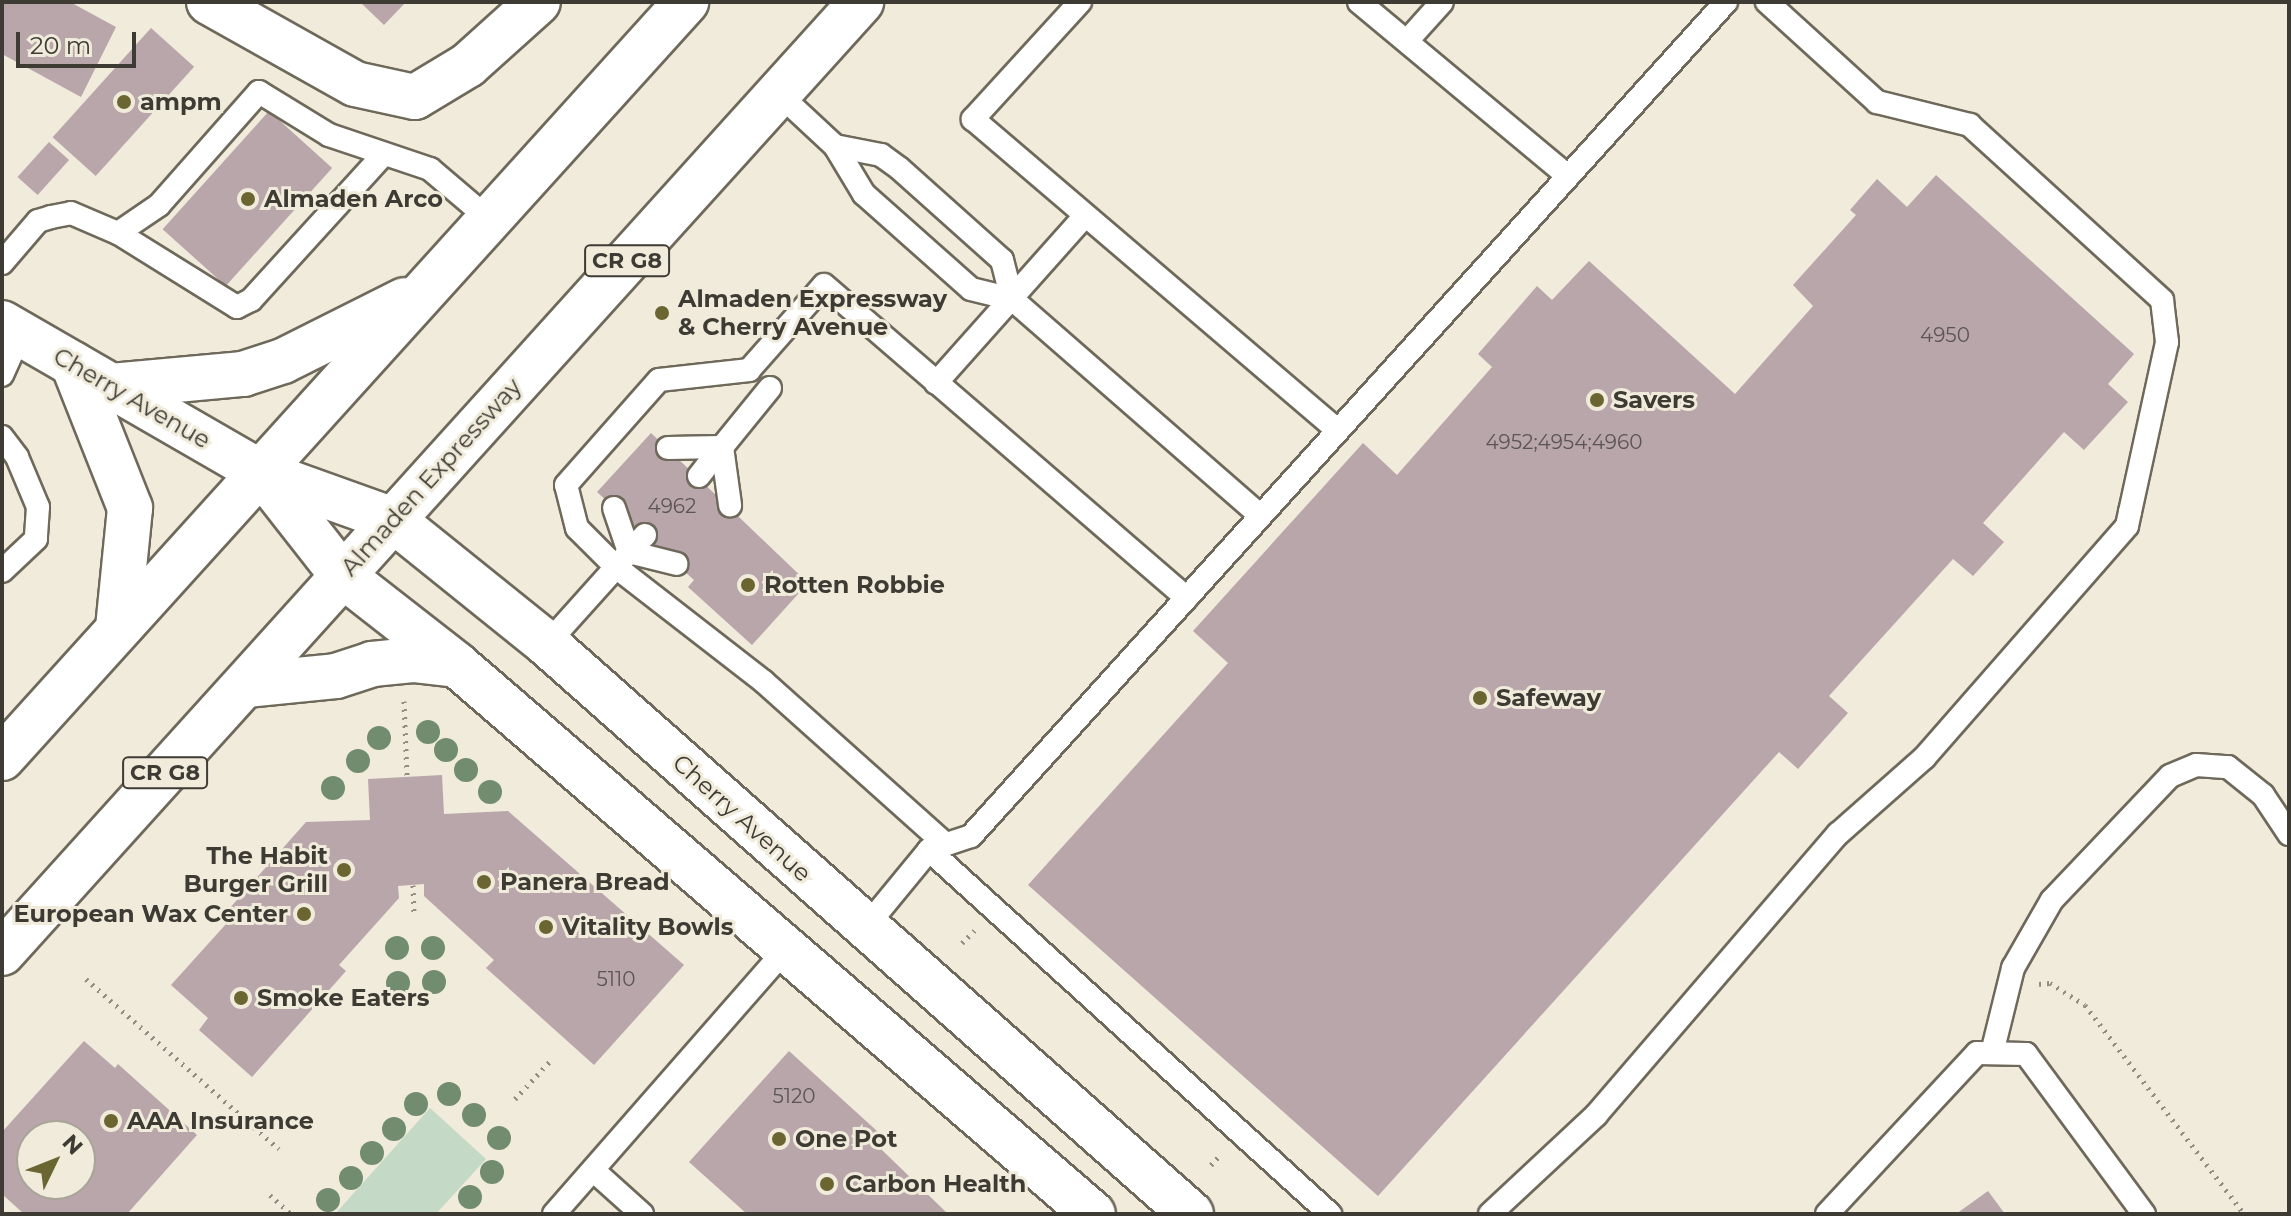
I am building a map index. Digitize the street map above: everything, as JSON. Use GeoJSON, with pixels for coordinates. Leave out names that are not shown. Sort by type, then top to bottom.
{"type":"FeatureCollection","features":[{"type":"Feature","properties":{"kind":"main road"},"geometry":{"type":"LineString","coordinates":[[209,2],[355,84],[415,97],[468,65],[538,2]]}},
{"type":"Feature","properties":{"kind":"main road"},"geometry":{"type":"LineString","coordinates":[[2,758],[686,2]]}},
{"type":"Feature","properties":{"kind":"main road","name":"Almaden Expressway"},"geometry":{"type":"LineString","coordinates":[[2,953],[861,2]]}},
{"type":"Feature","properties":{"kind":"main road"},"geometry":{"type":"LineString","coordinates":[[111,386],[243,374],[283,361],[425,290]]}},
{"type":"Feature","properties":{"kind":"main road","name":"Cherry Avenue"},"geometry":{"type":"LineString","coordinates":[[11,328],[262,473],[393,520],[547,644],[865,928],[988,1031],[1191,1214]]}},
{"type":"Feature","properties":{"kind":"main road"},"geometry":{"type":"LineString","coordinates":[[73,364],[130,508],[118,628]]}},
{"type":"Feature","properties":{"kind":"main road","name":"Cherry Avenue"},"geometry":{"type":"LineString","coordinates":[[262,473],[342,575],[457,665],[784,951],[1093,1214]]}},
{"type":"Feature","properties":{"kind":"main road"},"geometry":{"type":"LineString","coordinates":[[246,685],[336,676],[372,664],[413,660],[457,665]]}},
{"type":"Feature","properties":{"kind":"lane"},"geometry":{"type":"LineString","coordinates":[[1080,2],[973,119],[1337,430]]}},
{"type":"Feature","properties":{"kind":"lane"},"geometry":{"type":"LineString","coordinates":[[1359,2],[1568,176]]}},
{"type":"Feature","properties":{"kind":"lane"},"geometry":{"type":"LineString","coordinates":[[1407,41],[1442,2]]}},
{"type":"Feature","properties":{"kind":"lane"},"geometry":{"type":"LineString","coordinates":[[865,928],[936,846],[971,836],[1726,2]]}},
{"type":"Feature","properties":{"kind":"lane"},"geometry":{"type":"LineString","coordinates":[[1490,1214],[1596,1115],[1838,834],[1924,758],[2127,526],[2167,342],[2162,300],[1970,125],[1877,102],[1767,2]]}},
{"type":"Feature","properties":{"kind":"lane"},"geometry":{"type":"LineString","coordinates":[[118,233],[159,205],[259,92],[329,135],[430,169],[490,220]]}},
{"type":"Feature","properties":{"kind":"lane"},"geometry":{"type":"LineString","coordinates":[[779,94],[835,146],[864,194],[971,289],[1012,299],[1260,515]]}},
{"type":"Feature","properties":{"kind":"lane"},"geometry":{"type":"LineString","coordinates":[[835,146],[881,155],[899,168],[1002,260],[1012,299]]}},
{"type":"Feature","properties":{"kind":"lane"},"geometry":{"type":"LineString","coordinates":[[2,263],[38,221],[71,213],[118,233],[237,307],[251,300],[384,154]]}},
{"type":"Feature","properties":{"kind":"lane"},"geometry":{"type":"LineString","coordinates":[[936,383],[1085,216]]}},
{"type":"Feature","properties":{"kind":"lane"},"geometry":{"type":"LineString","coordinates":[[1186,598],[824,285],[749,370],[659,380],[566,485],[577,528],[623,560],[764,682],[1330,1214]]}},
{"type":"Feature","properties":{"kind":"lane"},"geometry":{"type":"LineString","coordinates":[[2,375],[11,328]]}},
{"type":"Feature","properties":{"kind":"lane"},"geometry":{"type":"LineString","coordinates":[[699,476],[770,388]]}},
{"type":"Feature","properties":{"kind":"lane"},"geometry":{"type":"LineString","coordinates":[[2,437],[17,457],[38,507],[36,539],[2,571]]}},
{"type":"Feature","properties":{"kind":"lane"},"geometry":{"type":"LineString","coordinates":[[668,448],[722,447]]}},
{"type":"Feature","properties":{"kind":"lane"},"geometry":{"type":"LineString","coordinates":[[722,447],[730,505]]}},
{"type":"Feature","properties":{"kind":"lane"},"geometry":{"type":"LineString","coordinates":[[614,508],[623,560]]}},
{"type":"Feature","properties":{"kind":"lane"},"geometry":{"type":"LineString","coordinates":[[547,644],[645,535]]}},
{"type":"Feature","properties":{"kind":"lane"},"geometry":{"type":"LineString","coordinates":[[623,560],[677,564]]}},
{"type":"Feature","properties":{"kind":"lane"},"geometry":{"type":"LineString","coordinates":[[1992,1053],[2013,968],[2052,900],[2170,776],[2196,765],[2228,767],[2263,795],[2289,834]]}},
{"type":"Feature","properties":{"kind":"lane"},"geometry":{"type":"LineString","coordinates":[[554,1214],[784,951]]}},
{"type":"Feature","properties":{"kind":"lane"},"geometry":{"type":"LineString","coordinates":[[1827,1214],[1977,1053],[2026,1054],[2144,1214]]}},
{"type":"Feature","properties":{"kind":"lane"},"geometry":{"type":"LineString","coordinates":[[593,1170],[642,1214]]}},
{"type":"Feature","properties":{"kind":"path"},"geometry":{"type":"LineString","coordinates":[[403,694],[407,776]]}},
{"type":"Feature","properties":{"kind":"path"},"geometry":{"type":"LineString","coordinates":[[413,885],[414,915]]}},
{"type":"Feature","properties":{"kind":"path"},"geometry":{"type":"LineString","coordinates":[[86,979],[279,1149]]}},
{"type":"Feature","properties":{"kind":"path"},"geometry":{"type":"LineString","coordinates":[[2035,985],[2050,983],[2085,1005],[2244,1214]]}},
{"type":"Feature","properties":{"kind":"path"},"geometry":{"type":"LineString","coordinates":[[515,1099],[552,1059]]}},
{"type":"Feature","properties":{"kind":"path"},"geometry":{"type":"LineString","coordinates":[[270,1195],[291,1214]]}},
{"type":"Feature","properties":{"kind":"green space"},"geometry":{"type":"Polygon","coordinates":[[[430,1108],[486,1159],[436,1214],[335,1214],[430,1108]]]}},
{"type":"Feature","properties":{"kind":"building"},"geometry":{"type":"Polygon","coordinates":[[[2,2],[70,2],[116,27],[81,97],[2,54],[2,2]]]}},
{"type":"Feature","properties":{"kind":"building"},"geometry":{"type":"Polygon","coordinates":[[[360,2],[406,2],[384,25],[360,2]]]}},
{"type":"Feature","properties":{"kind":"building","name":"ampm"},"geometry":{"type":"Polygon","coordinates":[[[151,28],[194,67],[96,176],[53,137],[151,28]]]}},
{"type":"Feature","properties":{"kind":"building","name":"Almaden Arco"},"geometry":{"type":"Polygon","coordinates":[[[269,111],[332,168],[226,286],[163,229],[269,111]]]}},
{"type":"Feature","properties":{"kind":"building"},"geometry":{"type":"Polygon","coordinates":[[[49,142],[69,160],[38,195],[18,177],[49,142]]]}},
{"type":"Feature","properties":{"kind":"building"},"geometry":{"type":"Polygon","coordinates":[[[1936,175],[2134,354],[2108,384],[2128,402],[2084,450],[2064,432],[1983,523],[2004,542],[1973,576],[1953,559],[1829,696],[1848,713],[1798,769],[1779,752],[1378,1196],[1028,885],[1228,663],[1193,631],[1363,443],[1397,475],[1492,367],[1478,354],[1537,286],[1552,300],[1589,261],[1735,394],[1813,306],[1793,285],[1856,215],[1850,210],[1877,179],[1907,207],[1936,175]]]}},
{"type":"Feature","properties":{"kind":"building"},"geometry":{"type":"Polygon","coordinates":[[[651,433],[808,583],[752,645],[688,587],[694,580],[597,492],[651,433]]]}},
{"type":"Feature","properties":{"kind":"building"},"geometry":{"type":"Polygon","coordinates":[[[442,775],[444,814],[508,811],[684,965],[594,1065],[486,968],[494,960],[424,896],[424,884],[398,886],[399,898],[339,965],[346,971],[252,1077],[199,1030],[208,1018],[171,985],[226,924],[220,919],[306,822],[370,820],[368,779],[442,775]]]}},
{"type":"Feature","properties":{"kind":"building"},"geometry":{"type":"Polygon","coordinates":[[[84,1041],[115,1068],[118,1064],[197,1135],[127,1214],[24,1214],[2,1194],[2,1132],[84,1041]]]}},
{"type":"Feature","properties":{"kind":"building"},"geometry":{"type":"Polygon","coordinates":[[[789,1051],[888,1141],[881,1149],[948,1214],[747,1214],[689,1162],[789,1051]]]}},
{"type":"Feature","properties":{"kind":"building"},"geometry":{"type":"Polygon","coordinates":[[[1988,1191],[2005,1214],[1956,1214],[1988,1191]]]}},
{"type":"Feature","properties":{"kind":"place","name":"ampm"},"geometry":{"type":"Point","coordinates":[124,102]}},
{"type":"Feature","properties":{"kind":"place","name":"Almaden Arco"},"geometry":{"type":"Point","coordinates":[248,199]}},
{"type":"Feature","properties":{"kind":"place","name":"Almaden Expressway & Cherry Avenue"},"geometry":{"type":"Point","coordinates":[662,313]}},
{"type":"Feature","properties":{"kind":"place","name":"Savers"},"geometry":{"type":"Point","coordinates":[1597,400]}},
{"type":"Feature","properties":{"kind":"place","name":"Rotten Robbie"},"geometry":{"type":"Point","coordinates":[748,585]}},
{"type":"Feature","properties":{"kind":"place","name":"Safeway"},"geometry":{"type":"Point","coordinates":[1480,698]}},
{"type":"Feature","properties":{"kind":"place","name":"The Habit Burger Grill"},"geometry":{"type":"Point","coordinates":[344,870]}},
{"type":"Feature","properties":{"kind":"place","name":"Panera Bread"},"geometry":{"type":"Point","coordinates":[484,882]}},
{"type":"Feature","properties":{"kind":"place","name":"European Wax Center"},"geometry":{"type":"Point","coordinates":[304,914]}},
{"type":"Feature","properties":{"kind":"place","name":"Vitality Bowls"},"geometry":{"type":"Point","coordinates":[546,927]}},
{"type":"Feature","properties":{"kind":"place","name":"Smoke Eaters"},"geometry":{"type":"Point","coordinates":[241,998]}},
{"type":"Feature","properties":{"kind":"place","name":"AAA Insurance"},"geometry":{"type":"Point","coordinates":[111,1121]}},
{"type":"Feature","properties":{"kind":"place","name":"One Pot"},"geometry":{"type":"Point","coordinates":[779,1139]}},
{"type":"Feature","properties":{"kind":"place","name":"Carbon Health"},"geometry":{"type":"Point","coordinates":[827,1184]}}]}
